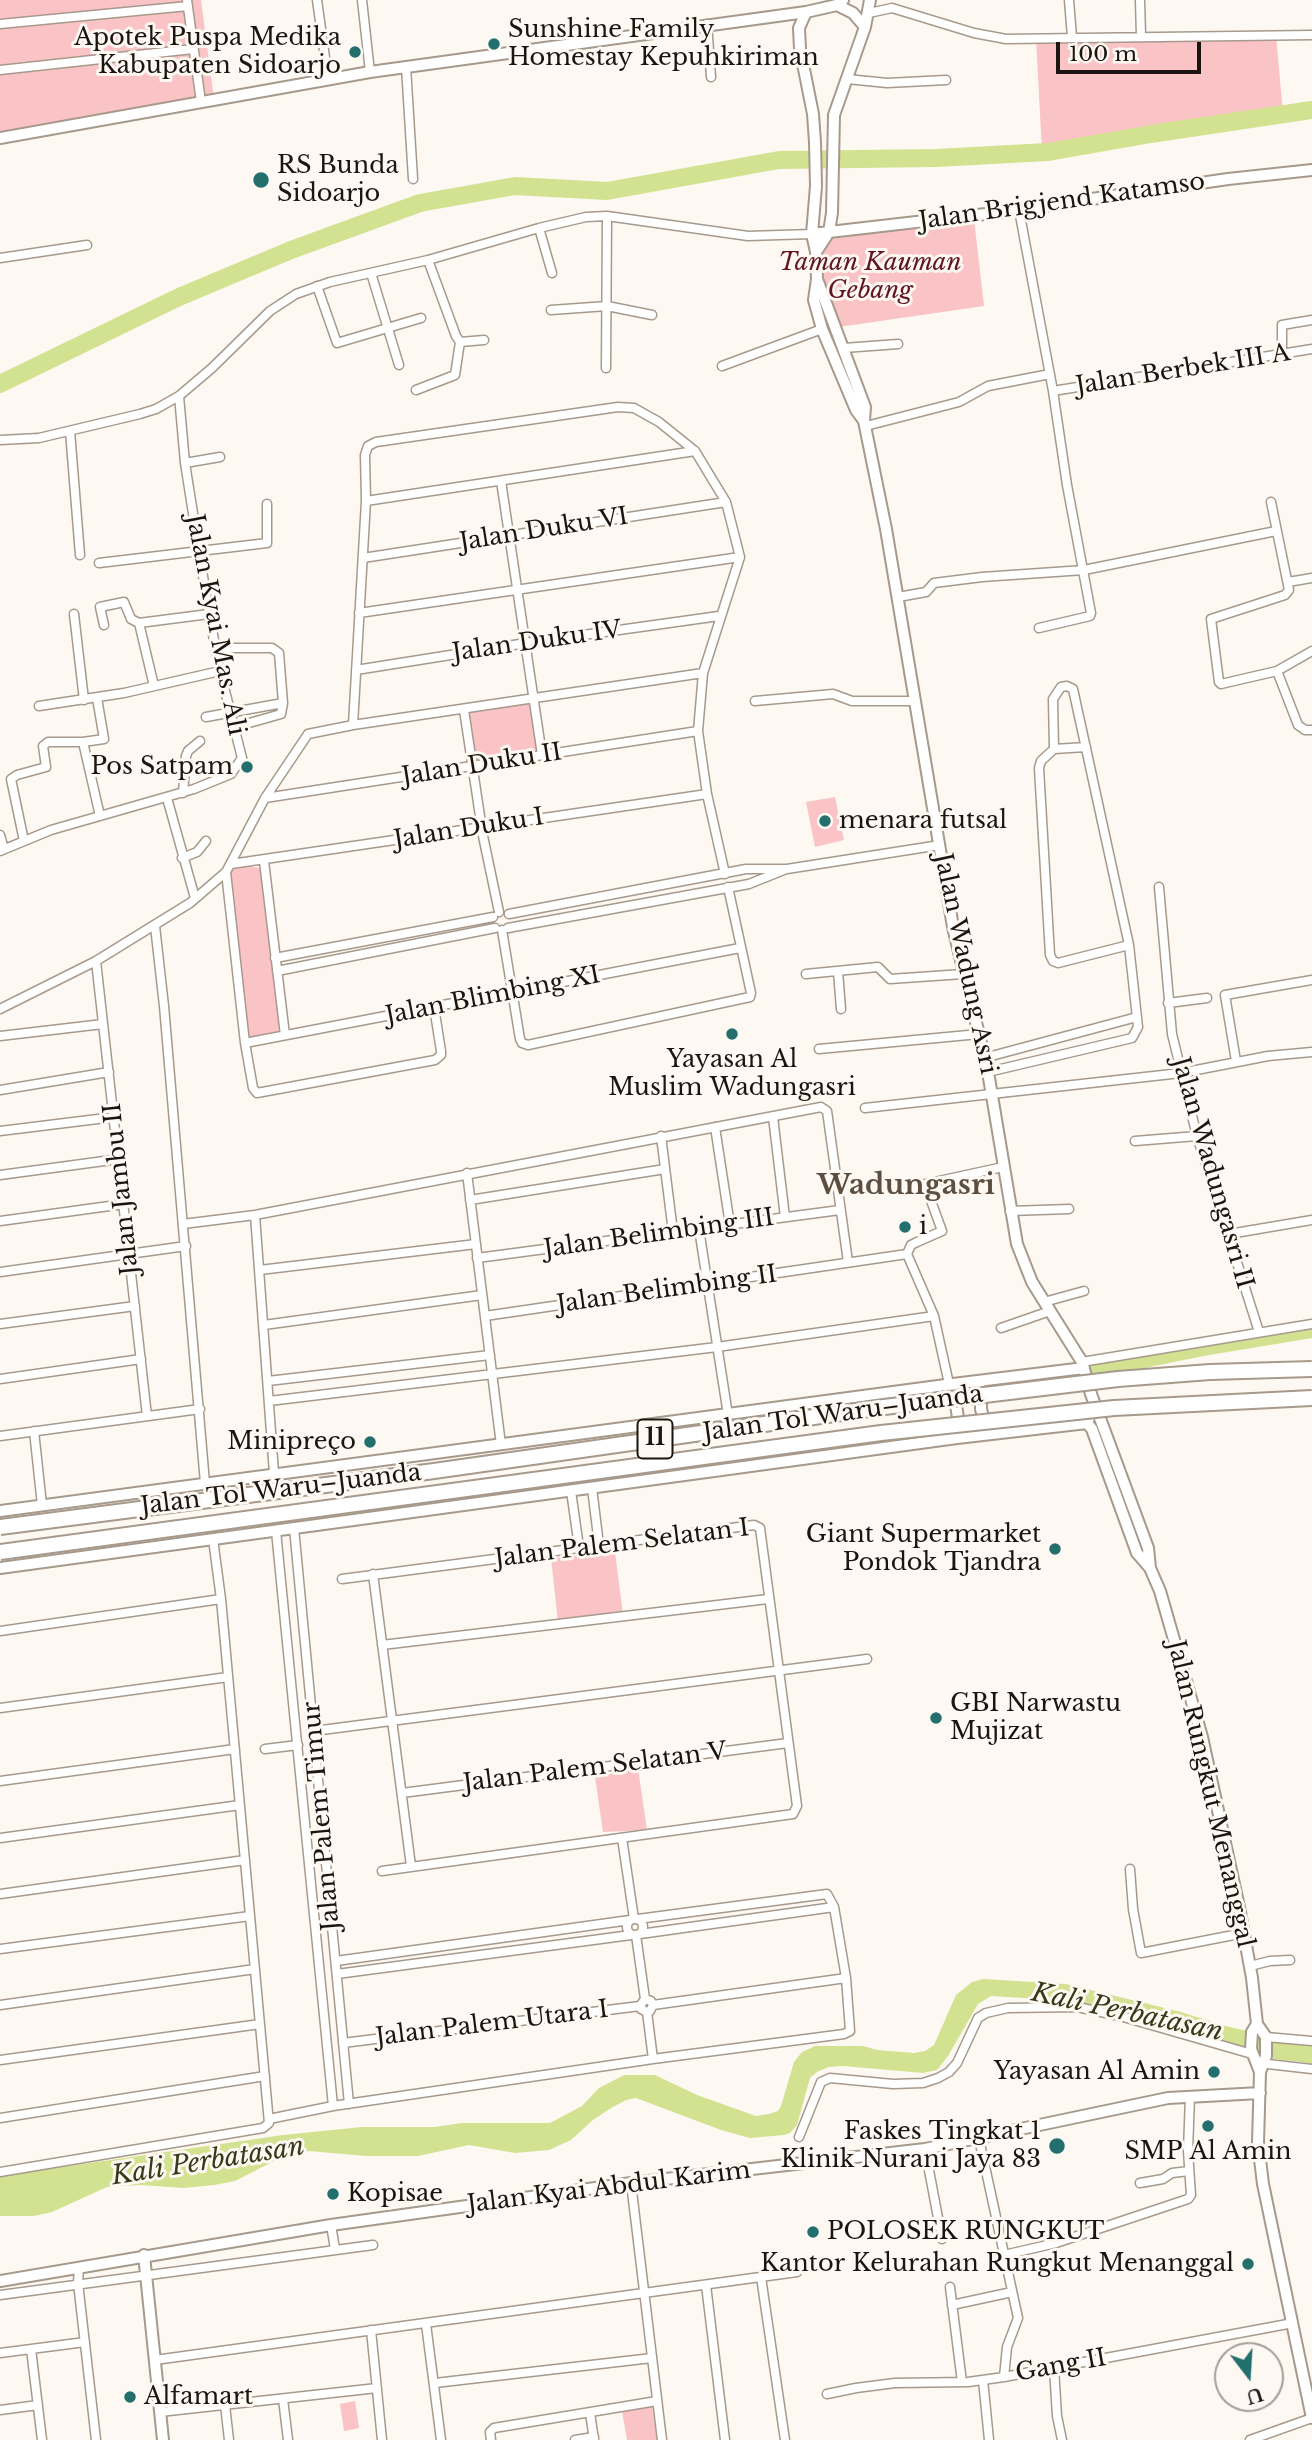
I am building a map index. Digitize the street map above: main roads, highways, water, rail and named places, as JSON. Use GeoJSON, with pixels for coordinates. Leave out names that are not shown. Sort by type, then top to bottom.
{"type":"FeatureCollection","features":[{"type":"Feature","properties":{"kind":"highway","name":"Jalan Tol Waru–Juanda"},"geometry":{"type":"LineString","coordinates":[[0,1527],[434,1471],[884,1407],[1118,1379],[1312,1369]]}},
{"type":"Feature","properties":{"kind":"highway","name":"Jalan Tol Waru–Juanda"},"geometry":{"type":"LineString","coordinates":[[0,1552],[907,1430],[1115,1408],[1312,1398]]}},
{"type":"Feature","properties":{"kind":"main road"},"geometry":{"type":"LineString","coordinates":[[816,252],[829,232],[834,187],[834,115],[865,27],[870,0]]}},
{"type":"Feature","properties":{"kind":"main road"},"geometry":{"type":"LineString","coordinates":[[0,138],[370,72],[806,12],[840,2],[865,27]]}},
{"type":"Feature","properties":{"kind":"main road"},"geometry":{"type":"LineString","coordinates":[[784,15],[799,28],[806,12]]}},
{"type":"Feature","properties":{"kind":"main road","name":"Jalan Wadung Asri"},"geometry":{"type":"LineString","coordinates":[[799,28],[800,49],[816,142],[812,234],[817,279],[814,300],[822,329],[856,411],[865,424]]}},
{"type":"Feature","properties":{"kind":"main road"},"geometry":{"type":"LineString","coordinates":[[813,114],[826,118],[834,115]]}},
{"type":"Feature","properties":{"kind":"main road","name":"Jalan Brigjend Katamso"},"geometry":{"type":"LineString","coordinates":[[812,234],[1020,212],[1227,179],[1312,170]]}},
{"type":"Feature","properties":{"kind":"main road","name":"Jalan Wadung Asri"},"geometry":{"type":"LineString","coordinates":[[817,279],[865,407],[865,424],[898,597],[963,974],[988,1072],[1010,1211],[1023,1262],[1083,1365]]}},
{"type":"Feature","properties":{"kind":"main road"},"geometry":{"type":"LineString","coordinates":[[0,1511],[983,1381],[1083,1365]]}},
{"type":"Feature","properties":{"kind":"main road","name":"Jalan Rungkut Menanggal"},"geometry":{"type":"LineString","coordinates":[[1083,1365],[1091,1395],[1148,1548],[1150,1568]]}},
{"type":"Feature","properties":{"kind":"main road"},"geometry":{"type":"LineString","coordinates":[[983,1381],[981,1409],[988,1434]]}},
{"type":"Feature","properties":{"kind":"main road"},"geometry":{"type":"LineString","coordinates":[[951,1384],[959,1437]]}},
{"type":"Feature","properties":{"kind":"main road","name":"Jalan Rungkut Menanggal"},"geometry":{"type":"LineString","coordinates":[[1091,1395],[1087,1423],[1092,1429],[1137,1553],[1150,1568],[1160,1591],[1202,1737],[1244,1933],[1257,2024],[1266,2040],[1257,2057]]}},
{"type":"Feature","properties":{"kind":"main road"},"geometry":{"type":"LineString","coordinates":[[0,1568],[959,1437],[1087,1423]]}},
{"type":"Feature","properties":{"kind":"main road"},"geometry":{"type":"LineString","coordinates":[[1257,2024],[1259,2162],[1311,2400],[1312,2418]]}},
{"type":"Feature","properties":{"kind":"main road","name":"Jalan Kyai Abdul Karim"},"geometry":{"type":"LineString","coordinates":[[0,2281],[331,2225],[631,2183],[925,2149],[1168,2098],[1260,2093]]}},
{"type":"Feature","properties":{"kind":"main road"},"geometry":{"type":"LineString","coordinates":[[144,2255],[163,2440]]}},
{"type":"Feature","properties":{"kind":"water","name":"Kali Perbatasan"},"geometry":{"type":"Polygon","coordinates":[[[983,1979],[1066,1984],[1181,2012],[1241,2031],[1242,2046],[1132,2014],[1072,2001],[991,1996],[978,2004],[937,2070],[923,2073],[843,2066],[829,2067],[817,2072],[810,2078],[797,2125],[784,2135],[750,2138],[636,2098],[611,2108],[571,2140],[549,2150],[515,2153],[469,2145],[418,2156],[366,2156],[309,2151],[278,2159],[235,2181],[184,2188],[140,2185],[107,2187],[52,2212],[34,2216],[0,2216],[0,2176],[283,2135],[362,2127],[550,2123],[582,2106],[599,2088],[624,2075],[655,2075],[697,2095],[756,2116],[769,2114],[778,2111],[781,2106],[794,2062],[802,2052],[815,2046],[863,2046],[914,2053],[925,2051],[934,2045],[956,1995],[972,1982],[983,1979]]]}},
{"type":"Feature","properties":{"kind":"water","name":"Kali Perbatasan"},"geometry":{"type":"Polygon","coordinates":[[[1273,2043],[1312,2046],[1312,2063],[1273,2059],[1273,2043]]]}},
{"type":"Feature","properties":{"kind":"waterway"},"geometry":{"type":"LineString","coordinates":[[0,384],[179,297],[291,250],[420,203],[515,186],[607,191],[779,160],[936,158],[1048,152],[1312,110]]}},
{"type":"Feature","properties":{"kind":"waterway"},"geometry":{"type":"LineString","coordinates":[[1090,1370],[1208,1346],[1312,1329]]}},
{"type":"Feature","properties":{"kind":"waterway","name":"Kali Perbatasan"},"geometry":{"type":"LineString","coordinates":[[1220,2034],[1312,2055]]}},
{"type":"Feature","properties":{"kind":"place","name":"Sunshine Family Homestay Kepuhkiriman"},"geometry":{"type":"Point","coordinates":[494,44]}},
{"type":"Feature","properties":{"kind":"place","name":"Apotek Puspa Medika Kabupaten Sidoarjo"},"geometry":{"type":"Point","coordinates":[355,52]}},
{"type":"Feature","properties":{"kind":"place","name":"RS Bunda Sidoarjo"},"geometry":{"type":"Point","coordinates":[261,180]}},
{"type":"Feature","properties":{"kind":"place","name":"Pos Satpam"},"geometry":{"type":"Point","coordinates":[247,767]}},
{"type":"Feature","properties":{"kind":"place","name":"menara futsal"},"geometry":{"type":"Point","coordinates":[825,821]}},
{"type":"Feature","properties":{"kind":"place","name":"Yayasan Al Muslim Wadungasri"},"geometry":{"type":"Point","coordinates":[732,1034]}},
{"type":"Feature","properties":{"kind":"place","name":"i"},"geometry":{"type":"Point","coordinates":[905,1227]}},
{"type":"Feature","properties":{"kind":"place","name":"Minipreço"},"geometry":{"type":"Point","coordinates":[370,1442]}},
{"type":"Feature","properties":{"kind":"place","name":"Giant Supermarket Pondok Tjandra"},"geometry":{"type":"Point","coordinates":[1055,1549]}},
{"type":"Feature","properties":{"kind":"place","name":"GBI Narwastu Mujizat"},"geometry":{"type":"Point","coordinates":[936,1718]}},
{"type":"Feature","properties":{"kind":"place","name":"Yayasan Al Amin"},"geometry":{"type":"Point","coordinates":[1214,2072]}},
{"type":"Feature","properties":{"kind":"place","name":"SMP Al Amin"},"geometry":{"type":"Point","coordinates":[1208,2126]}},
{"type":"Feature","properties":{"kind":"place","name":"Faskes Tingkat 1 Klinik Nurani Jaya 83"},"geometry":{"type":"Point","coordinates":[1057,2146]}},
{"type":"Feature","properties":{"kind":"place","name":"Kopisae"},"geometry":{"type":"Point","coordinates":[333,2194]}},
{"type":"Feature","properties":{"kind":"place","name":"POLOSEK RUNGKUT"},"geometry":{"type":"Point","coordinates":[813,2232]}},
{"type":"Feature","properties":{"kind":"place","name":"Kantor Kelurahan Rungkut Menanggal"},"geometry":{"type":"Point","coordinates":[1248,2264]}},
{"type":"Feature","properties":{"kind":"place","name":"Alfamart"},"geometry":{"type":"Point","coordinates":[130,2397]}},
{"type":"Feature","properties":{"kind":"district","name":"Wadungasri"},"geometry":{"type":"Point","coordinates":[906,1186]}},
{"type":"Feature","properties":{"kind":"park label","name":"Taman Kauman Gebang"},"geometry":{"type":"Point","coordinates":[870,277]}}]}
